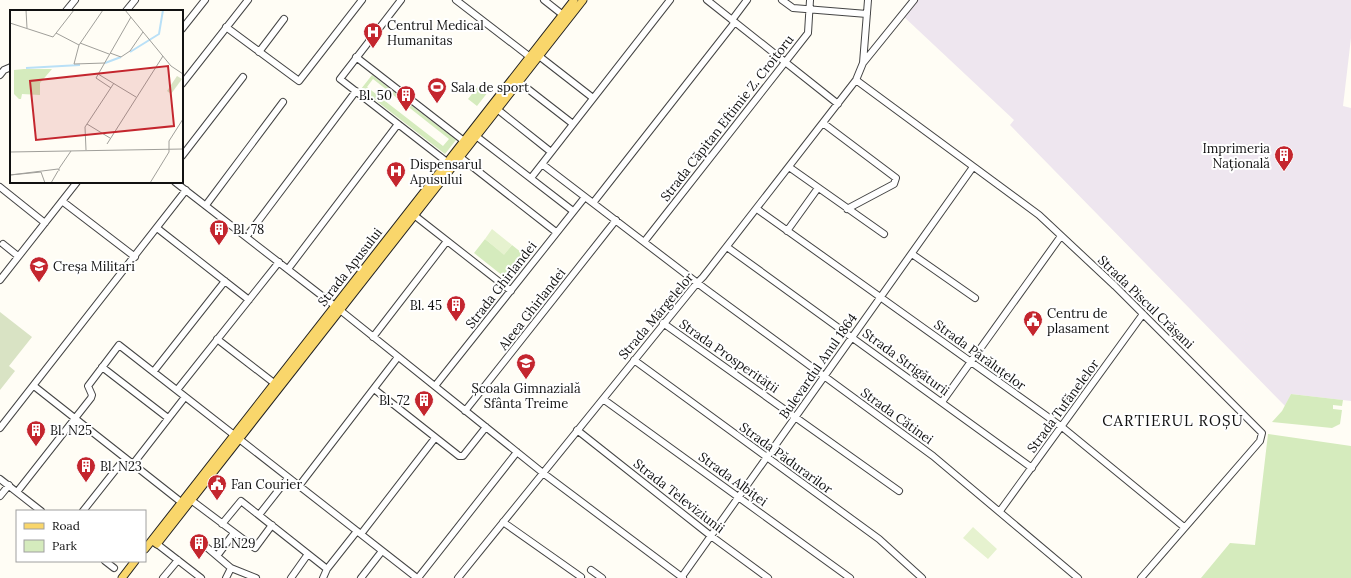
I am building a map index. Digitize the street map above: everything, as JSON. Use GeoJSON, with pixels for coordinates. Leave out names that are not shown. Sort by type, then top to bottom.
{"type":"FeatureCollection","features":[{"type":"Feature","properties":{"kind":"main road","name":"Strada Apusului"},"geometry":{"type":"LineString","coordinates":[[154,542],[181,502],[236,437],[457,155],[476,136],[497,109],[516,80],[574,0]]}},
{"type":"Feature","properties":{"kind":"main road","name":"Strada Apusului"},"geometry":{"type":"LineString","coordinates":[[534,55],[583,0]]}},
{"type":"Feature","properties":{"kind":"main road","name":"Strada Apusului"},"geometry":{"type":"LineString","coordinates":[[457,155],[464,141],[516,80]]}},
{"type":"Feature","properties":{"kind":"main road","name":"Strada Apusului"},"geometry":{"type":"LineString","coordinates":[[146,548],[154,542],[191,500],[274,383],[337,308]]}},
{"type":"Feature","properties":{"kind":"main road"},"geometry":{"type":"LineString","coordinates":[[181,502],[191,500]]}},
{"type":"Feature","properties":{"kind":"main road"},"geometry":{"type":"LineString","coordinates":[[122,578],[134,562]]}},
{"type":"Feature","properties":{"kind":"street"},"geometry":{"type":"LineString","coordinates":[[67,10],[75,0]]}},
{"type":"Feature","properties":{"kind":"street"},"geometry":{"type":"LineString","coordinates":[[127,10],[135,0]]}},
{"type":"Feature","properties":{"kind":"street"},"geometry":{"type":"LineString","coordinates":[[183,29],[205,0]]}},
{"type":"Feature","properties":{"kind":"street"},"geometry":{"type":"LineString","coordinates":[[183,83],[248,0]]}},
{"type":"Feature","properties":{"kind":"street"},"geometry":{"type":"LineString","coordinates":[[226,27],[299,81],[362,0]]}},
{"type":"Feature","properties":{"kind":"street"},"geometry":{"type":"LineString","coordinates":[[401,0],[340,79],[450,164]]}},
{"type":"Feature","properties":{"kind":"street"},"geometry":{"type":"LineString","coordinates":[[456,0],[593,98]]}},
{"type":"Feature","properties":{"kind":"street"},"geometry":{"type":"LineString","coordinates":[[544,0],[563,15]]}},
{"type":"Feature","properties":{"kind":"street"},"geometry":{"type":"LineString","coordinates":[[531,178],[670,0]]}},
{"type":"Feature","properties":{"kind":"street"},"geometry":{"type":"LineString","coordinates":[[707,0],[838,104]]}},
{"type":"Feature","properties":{"kind":"street"},"geometry":{"type":"LineString","coordinates":[[593,203],[733,21],[747,0]]}},
{"type":"Feature","properties":{"kind":"street"},"geometry":{"type":"LineString","coordinates":[[782,0],[794,8],[867,14]]}},
{"type":"Feature","properties":{"kind":"street","name":"Strada Căpitan Eftimie Z. Croitoru"},"geometry":{"type":"LineString","coordinates":[[644,242],[808,33],[810,0]]}},
{"type":"Feature","properties":{"kind":"street","name":"Strada Mărgelelor"},"geometry":{"type":"LineString","coordinates":[[863,63],[868,0]]}},
{"type":"Feature","properties":{"kind":"street","name":"Strada Mărgelelor"},"geometry":{"type":"LineString","coordinates":[[458,578],[696,282],[703,278],[856,80],[863,63],[914,0]]}},
{"type":"Feature","properties":{"kind":"street"},"geometry":{"type":"LineString","coordinates":[[259,52],[284,19]]}},
{"type":"Feature","properties":{"kind":"street"},"geometry":{"type":"LineString","coordinates":[[356,57],[464,141]]}},
{"type":"Feature","properties":{"kind":"street"},"geometry":{"type":"LineString","coordinates":[[0,75],[4,70],[10,67]]}},
{"type":"Feature","properties":{"kind":"street"},"geometry":{"type":"LineString","coordinates":[[183,155],[242,77]]}},
{"type":"Feature","properties":{"kind":"street"},"geometry":{"type":"LineString","coordinates":[[516,80],[573,124]]}},
{"type":"Feature","properties":{"kind":"street","name":"Strada Piscul Crășani"},"geometry":{"type":"LineString","coordinates":[[856,80],[1039,215],[1143,314],[1262,432],[1260,441],[1140,578]]}},
{"type":"Feature","properties":{"kind":"street"},"geometry":{"type":"LineString","coordinates":[[246,236],[356,91]]}},
{"type":"Feature","properties":{"kind":"street"},"geometry":{"type":"LineString","coordinates":[[206,205],[283,102]]}},
{"type":"Feature","properties":{"kind":"street"},"geometry":{"type":"LineString","coordinates":[[497,109],[551,152]]}},
{"type":"Feature","properties":{"kind":"street"},"geometry":{"type":"LineString","coordinates":[[823,123],[896,178],[894,184],[847,209]]}},
{"type":"Feature","properties":{"kind":"street"},"geometry":{"type":"LineString","coordinates":[[288,269],[398,124]]}},
{"type":"Feature","properties":{"kind":"street"},"geometry":{"type":"LineString","coordinates":[[476,136],[573,211]]}},
{"type":"Feature","properties":{"kind":"street"},"geometry":{"type":"LineString","coordinates":[[457,155],[556,232]]}},
{"type":"Feature","properties":{"kind":"street","name":"Strada Cătinei"},"geometry":{"type":"LineString","coordinates":[[542,164],[696,282],[933,456],[1078,578]]}},
{"type":"Feature","properties":{"kind":"street"},"geometry":{"type":"LineString","coordinates":[[789,167],[884,234]]}},
{"type":"Feature","properties":{"kind":"street","name":"Bulevardul Anul 1864"},"geometry":{"type":"LineString","coordinates":[[682,578],[973,167]]}},
{"type":"Feature","properties":{"kind":"street"},"geometry":{"type":"LineString","coordinates":[[0,280],[76,183]]}},
{"type":"Feature","properties":{"kind":"street"},"geometry":{"type":"LineString","coordinates":[[176,183],[288,269],[543,473],[682,578]]}},
{"type":"Feature","properties":{"kind":"street"},"geometry":{"type":"LineString","coordinates":[[0,187],[45,223]]}},
{"type":"Feature","properties":{"kind":"street"},"geometry":{"type":"LineString","coordinates":[[787,231],[818,188]]}},
{"type":"Feature","properties":{"kind":"street"},"geometry":{"type":"LineString","coordinates":[[0,428],[186,190]]}},
{"type":"Feature","properties":{"kind":"street","name":"Strada Ghirlandei"},"geometry":{"type":"LineString","coordinates":[[435,386],[585,197]]}},
{"type":"Feature","properties":{"kind":"street"},"geometry":{"type":"LineString","coordinates":[[62,201],[135,257]]}},
{"type":"Feature","properties":{"kind":"street","name":"Strada Părăluțelor"},"geometry":{"type":"LineString","coordinates":[[757,209],[1062,427],[1184,527]]}},
{"type":"Feature","properties":{"kind":"street"},"geometry":{"type":"LineString","coordinates":[[412,213],[510,291]]}},
{"type":"Feature","properties":{"kind":"street","name":"Aleea Ghirlandei"},"geometry":{"type":"LineString","coordinates":[[465,410],[616,220]]}},
{"type":"Feature","properties":{"kind":"street"},"geometry":{"type":"LineString","coordinates":[[157,228],[249,300]]}},
{"type":"Feature","properties":{"kind":"street"},"geometry":{"type":"LineString","coordinates":[[942,402],[1062,236]]}},
{"type":"Feature","properties":{"kind":"street"},"geometry":{"type":"LineString","coordinates":[[373,337],[447,241]]}},
{"type":"Feature","properties":{"kind":"street"},"geometry":{"type":"LineString","coordinates":[[3,244],[18,256]]}},
{"type":"Feature","properties":{"kind":"street","name":"Strada Strigăturii"},"geometry":{"type":"LineString","coordinates":[[727,247],[1032,468]]}},
{"type":"Feature","properties":{"kind":"street"},"geometry":{"type":"LineString","coordinates":[[912,254],[975,298]]}},
{"type":"Feature","properties":{"kind":"street"},"geometry":{"type":"LineString","coordinates":[[177,390],[279,262]]}},
{"type":"Feature","properties":{"kind":"street"},"geometry":{"type":"LineString","coordinates":[[154,372],[225,281]]}},
{"type":"Feature","properties":{"kind":"street","name":"Strada Tufănelelor"},"geometry":{"type":"LineString","coordinates":[[1000,511],[1143,314]]}},
{"type":"Feature","properties":{"kind":"street","name":"Strada Prosperității"},"geometry":{"type":"LineString","coordinates":[[663,324],[899,491]]}},
{"type":"Feature","properties":{"kind":"street"},"geometry":{"type":"LineString","coordinates":[[217,339],[274,383]]}},
{"type":"Feature","properties":{"kind":"street"},"geometry":{"type":"LineString","coordinates":[[17,492],[91,398],[92,395],[88,386],[119,345],[417,578],[517,452]]}},
{"type":"Feature","properties":{"kind":"street"},"geometry":{"type":"LineString","coordinates":[[299,486],[398,357]]}},
{"type":"Feature","properties":{"kind":"street","name":"Strada Pădurarilor"},"geometry":{"type":"LineString","coordinates":[[634,360],[879,539],[922,578]]}},
{"type":"Feature","properties":{"kind":"street"},"geometry":{"type":"LineString","coordinates":[[102,367],[168,418]]}},
{"type":"Feature","properties":{"kind":"street"},"geometry":{"type":"LineString","coordinates":[[34,386],[181,502]]}},
{"type":"Feature","properties":{"kind":"street"},"geometry":{"type":"LineString","coordinates":[[374,389],[458,456],[461,456],[486,427]]}},
{"type":"Feature","properties":{"kind":"street"},"geometry":{"type":"LineString","coordinates":[[133,464],[185,397]]}},
{"type":"Feature","properties":{"kind":"street","name":"Strada Albiței"},"geometry":{"type":"LineString","coordinates":[[602,399],[850,578]]}},
{"type":"Feature","properties":{"kind":"street","name":"Strada Televiziunii"},"geometry":{"type":"LineString","coordinates":[[577,430],[711,536],[768,578]]}},
{"type":"Feature","properties":{"kind":"street"},"geometry":{"type":"LineString","coordinates":[[323,578],[327,569],[359,533],[435,438]]}},
{"type":"Feature","properties":{"kind":"street"},"geometry":{"type":"LineString","coordinates":[[84,510],[125,458]]}},
{"type":"Feature","properties":{"kind":"street"},"geometry":{"type":"LineString","coordinates":[[259,515],[288,478]]}},
{"type":"Feature","properties":{"kind":"street"},"geometry":{"type":"LineString","coordinates":[[0,479],[40,510]]}},
{"type":"Feature","properties":{"kind":"street"},"geometry":{"type":"LineString","coordinates":[[0,496],[8,486]]}},
{"type":"Feature","properties":{"kind":"street"},"geometry":{"type":"LineString","coordinates":[[191,500],[255,548],[272,526]]}},
{"type":"Feature","properties":{"kind":"street"},"geometry":{"type":"LineString","coordinates":[[222,524],[241,501],[327,569]]}},
{"type":"Feature","properties":{"kind":"street"},"geometry":{"type":"LineString","coordinates":[[503,522],[581,577]]}},
{"type":"Feature","properties":{"kind":"street"},"geometry":{"type":"LineString","coordinates":[[217,556],[234,533]]}},
{"type":"Feature","properties":{"kind":"street"},"geometry":{"type":"LineString","coordinates":[[154,542],[201,578]]}},
{"type":"Feature","properties":{"kind":"street"},"geometry":{"type":"LineString","coordinates":[[204,545],[231,568],[256,578]]}},
{"type":"Feature","properties":{"kind":"street"},"geometry":{"type":"LineString","coordinates":[[361,578],[382,551]]}},
{"type":"Feature","properties":{"kind":"street"},"geometry":{"type":"LineString","coordinates":[[291,578],[308,554]]}},
{"type":"Feature","properties":{"kind":"street"},"geometry":{"type":"LineString","coordinates":[[163,578],[178,560]]}},
{"type":"Feature","properties":{"kind":"street"},"geometry":{"type":"LineString","coordinates":[[106,562],[114,568]]}},
{"type":"Feature","properties":{"kind":"street"},"geometry":{"type":"LineString","coordinates":[[226,578],[231,568]]}},
{"type":"Feature","properties":{"kind":"street"},"geometry":{"type":"LineString","coordinates":[[591,570],[602,578]]}},
{"type":"Feature","properties":{"kind":"shaded area"},"geometry":{"type":"Polygon","coordinates":[[[914,0],[1351,0],[1351,38],[1343,106],[1351,108],[1351,401],[1291,394],[1285,406],[1010,125],[1014,120],[902,15],[914,0]]]}},
{"type":"Feature","properties":{"kind":"green space"},"geometry":{"type":"Polygon","coordinates":[[[372,75],[456,140],[445,154],[361,89],[372,75]],[[373,79],[367,87],[443,146],[449,139],[373,79]]]}},
{"type":"Feature","properties":{"kind":"green space"},"geometry":{"type":"Polygon","coordinates":[[[479,85],[488,92],[477,106],[468,99],[479,85]]]}},
{"type":"Feature","properties":{"kind":"green space"},"geometry":{"type":"Polygon","coordinates":[[[492,229],[512,245],[504,255],[485,239],[492,229]]]}},
{"type":"Feature","properties":{"kind":"green space"},"geometry":{"type":"Polygon","coordinates":[[[485,239],[504,254],[512,245],[527,257],[512,276],[506,272],[503,276],[474,253],[485,239]]]}},
{"type":"Feature","properties":{"kind":"green space"},"geometry":{"type":"Polygon","coordinates":[[[0,312],[32,337],[9,366],[15,371],[0,390],[0,312]]]}},
{"type":"Feature","properties":{"kind":"green space"},"geometry":{"type":"Polygon","coordinates":[[[1291,394],[1343,400],[1342,406],[1333,405],[1333,409],[1342,410],[1340,424],[1332,428],[1272,422],[1282,411],[1291,394]]]}},
{"type":"Feature","properties":{"kind":"green space"},"geometry":{"type":"Polygon","coordinates":[[[1268,434],[1351,446],[1351,578],[1201,578],[1230,543],[1255,545],[1268,434]]]}},
{"type":"Feature","properties":{"kind":"green space"},"geometry":{"type":"Polygon","coordinates":[[[973,527],[997,549],[988,559],[963,538],[973,527]]]}},
{"type":"Feature","properties":{"kind":"place","name":"Centrul Medical Humanitas"},"geometry":{"type":"Point","coordinates":[373,49]}},
{"type":"Feature","properties":{"kind":"place","name":"Sala de sport"},"geometry":{"type":"Point","coordinates":[437,104]}},
{"type":"Feature","properties":{"kind":"place","name":"Bl. 50"},"geometry":{"type":"Point","coordinates":[406,112]}},
{"type":"Feature","properties":{"kind":"place","name":"Imprimeria Națională"},"geometry":{"type":"Point","coordinates":[1284,172]}},
{"type":"Feature","properties":{"kind":"place","name":"Dispensarul Apusului"},"geometry":{"type":"Point","coordinates":[396,188]}},
{"type":"Feature","properties":{"kind":"place","name":"Bl. 78"},"geometry":{"type":"Point","coordinates":[219,246]}},
{"type":"Feature","properties":{"kind":"place","name":"Creșa Militari"},"geometry":{"type":"Point","coordinates":[39,283]}},
{"type":"Feature","properties":{"kind":"place","name":"Bl. 45"},"geometry":{"type":"Point","coordinates":[456,322]}},
{"type":"Feature","properties":{"kind":"place","name":"Centru de plasament"},"geometry":{"type":"Point","coordinates":[1033,337]}},
{"type":"Feature","properties":{"kind":"place","name":"Școala Gimnazială Sfânta Treime"},"geometry":{"type":"Point","coordinates":[526,380]}},
{"type":"Feature","properties":{"kind":"place","name":"Bl. 72"},"geometry":{"type":"Point","coordinates":[424,417]}},
{"type":"Feature","properties":{"kind":"place","name":"Bl. N25"},"geometry":{"type":"Point","coordinates":[36,447]}},
{"type":"Feature","properties":{"kind":"place","name":"Bl. N23"},"geometry":{"type":"Point","coordinates":[86,483]}},
{"type":"Feature","properties":{"kind":"place","name":"Fan Courier"},"geometry":{"type":"Point","coordinates":[217,501]}},
{"type":"Feature","properties":{"kind":"place","name":"Bl. N29"},"geometry":{"type":"Point","coordinates":[199,560]}},
{"type":"Feature","properties":{"kind":"district","name":"CARTIERUL ROȘU"},"geometry":{"type":"Point","coordinates":[1173,420]}}]}
